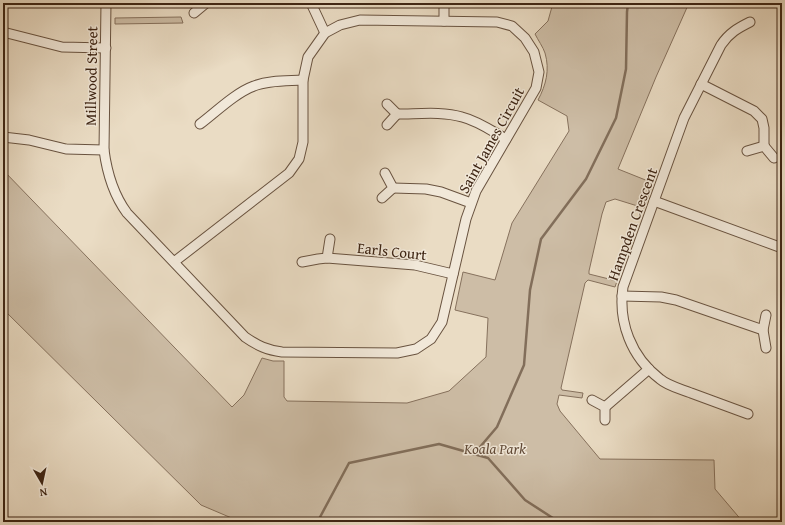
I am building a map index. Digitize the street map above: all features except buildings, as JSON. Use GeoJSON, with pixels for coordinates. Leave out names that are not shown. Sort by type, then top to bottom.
{"type":"FeatureCollection","features":[{"type":"Feature","properties":{"kind":"street","name":"Millwood Street"},"geometry":{"type":"LineString","coordinates":[[104,150],[106,3]]}},
{"type":"Feature","properties":{"kind":"street"},"geometry":{"type":"LineString","coordinates":[[194,13],[206,3]]}},
{"type":"Feature","properties":{"kind":"street"},"geometry":{"type":"LineString","coordinates":[[311,3],[325,33]]}},
{"type":"Feature","properties":{"kind":"street"},"geometry":{"type":"LineString","coordinates":[[444,3],[444,21]]}},
{"type":"Feature","properties":{"kind":"street","name":"Saint James Circuit"},"geometry":{"type":"LineString","coordinates":[[104,150],[106,166],[118,201],[126,213],[245,337],[257,345],[269,350],[282,352],[397,353],[416,349],[431,339],[442,322],[471,203],[476,191],[536,88],[539,72],[534,52],[525,38],[512,26],[497,22],[360,20],[340,25],[325,33],[308,57],[303,80],[303,142],[299,159],[289,173],[174,262]]}},
{"type":"Feature","properties":{"kind":"street","name":"Hampden Crescent"},"geometry":{"type":"LineString","coordinates":[[748,414],[675,387],[661,380],[649,369],[640,358],[628,336],[624,323],[622,296],[623,287],[684,118],[721,45],[728,35],[738,27],[750,22]]}},
{"type":"Feature","properties":{"kind":"street"},"geometry":{"type":"LineString","coordinates":[[3,32],[62,47],[106,48]]}},
{"type":"Feature","properties":{"kind":"street"},"geometry":{"type":"LineString","coordinates":[[200,124],[242,92],[254,86],[268,82],[303,80]]}},
{"type":"Feature","properties":{"kind":"street"},"geometry":{"type":"LineString","coordinates":[[701,84],[754,110],[762,119],[764,128],[764,146],[774,158]]}},
{"type":"Feature","properties":{"kind":"street"},"geometry":{"type":"LineString","coordinates":[[387,104],[397,114],[447,114],[462,117],[476,122],[506,138]]}},
{"type":"Feature","properties":{"kind":"street"},"geometry":{"type":"LineString","coordinates":[[387,125],[397,114]]}},
{"type":"Feature","properties":{"kind":"street"},"geometry":{"type":"LineString","coordinates":[[3,137],[29,140],[66,149],[104,150]]}},
{"type":"Feature","properties":{"kind":"street"},"geometry":{"type":"LineString","coordinates":[[747,151],[764,146]]}},
{"type":"Feature","properties":{"kind":"street"},"geometry":{"type":"LineString","coordinates":[[385,173],[393,188]]}},
{"type":"Feature","properties":{"kind":"street"},"geometry":{"type":"LineString","coordinates":[[382,198],[393,188],[426,189],[440,192],[471,203]]}},
{"type":"Feature","properties":{"kind":"street"},"geometry":{"type":"LineString","coordinates":[[654,201],[782,248]]}},
{"type":"Feature","properties":{"kind":"street"},"geometry":{"type":"LineString","coordinates":[[327,258],[330,239]]}},
{"type":"Feature","properties":{"kind":"street","name":"Earls Court"},"geometry":{"type":"LineString","coordinates":[[302,262],[318,258],[327,258],[415,265],[453,274]]}},
{"type":"Feature","properties":{"kind":"street"},"geometry":{"type":"LineString","coordinates":[[622,296],[660,297],[676,300],[763,330]]}},
{"type":"Feature","properties":{"kind":"street"},"geometry":{"type":"LineString","coordinates":[[766,315],[763,330],[766,348]]}},
{"type":"Feature","properties":{"kind":"street"},"geometry":{"type":"LineString","coordinates":[[605,420],[605,407],[649,369]]}},
{"type":"Feature","properties":{"kind":"street"},"geometry":{"type":"LineString","coordinates":[[592,400],[605,407]]}},
{"type":"Feature","properties":{"kind":"green space","name":"Koala Park"},"geometry":{"type":"Polygon","coordinates":[[[553,3],[689,3],[656,77],[618,169],[653,183],[644,208],[615,199],[606,202],[589,274],[617,281],[615,287],[588,280],[585,283],[561,388],[562,390],[583,393],[582,398],[559,395],[557,404],[560,411],[600,459],[714,460],[715,489],[743,522],[241,522],[201,505],[3,309],[3,170],[232,407],[244,395],[262,358],[273,361],[284,361],[284,397],[287,401],[407,403],[449,391],[486,357],[488,318],[455,310],[463,272],[495,280],[512,223],[569,131],[567,116],[538,100],[545,83],[547,65],[544,51],[535,34],[548,21],[553,3]]]}},
{"type":"Feature","properties":{"kind":"green space"},"geometry":{"type":"Polygon","coordinates":[[[181,17],[183,23],[115,24],[115,18],[181,17]]]}},
{"type":"Feature","properties":{"kind":"waterway"},"geometry":{"type":"LineString","coordinates":[[474,454],[497,427],[524,365],[530,290],[541,239],[586,179],[616,118],[626,69],[628,3]]}},
{"type":"Feature","properties":{"kind":"waterway"},"geometry":{"type":"LineString","coordinates":[[319,522],[319,519],[349,463],[439,444],[488,458],[525,500],[559,522]]}}]}
